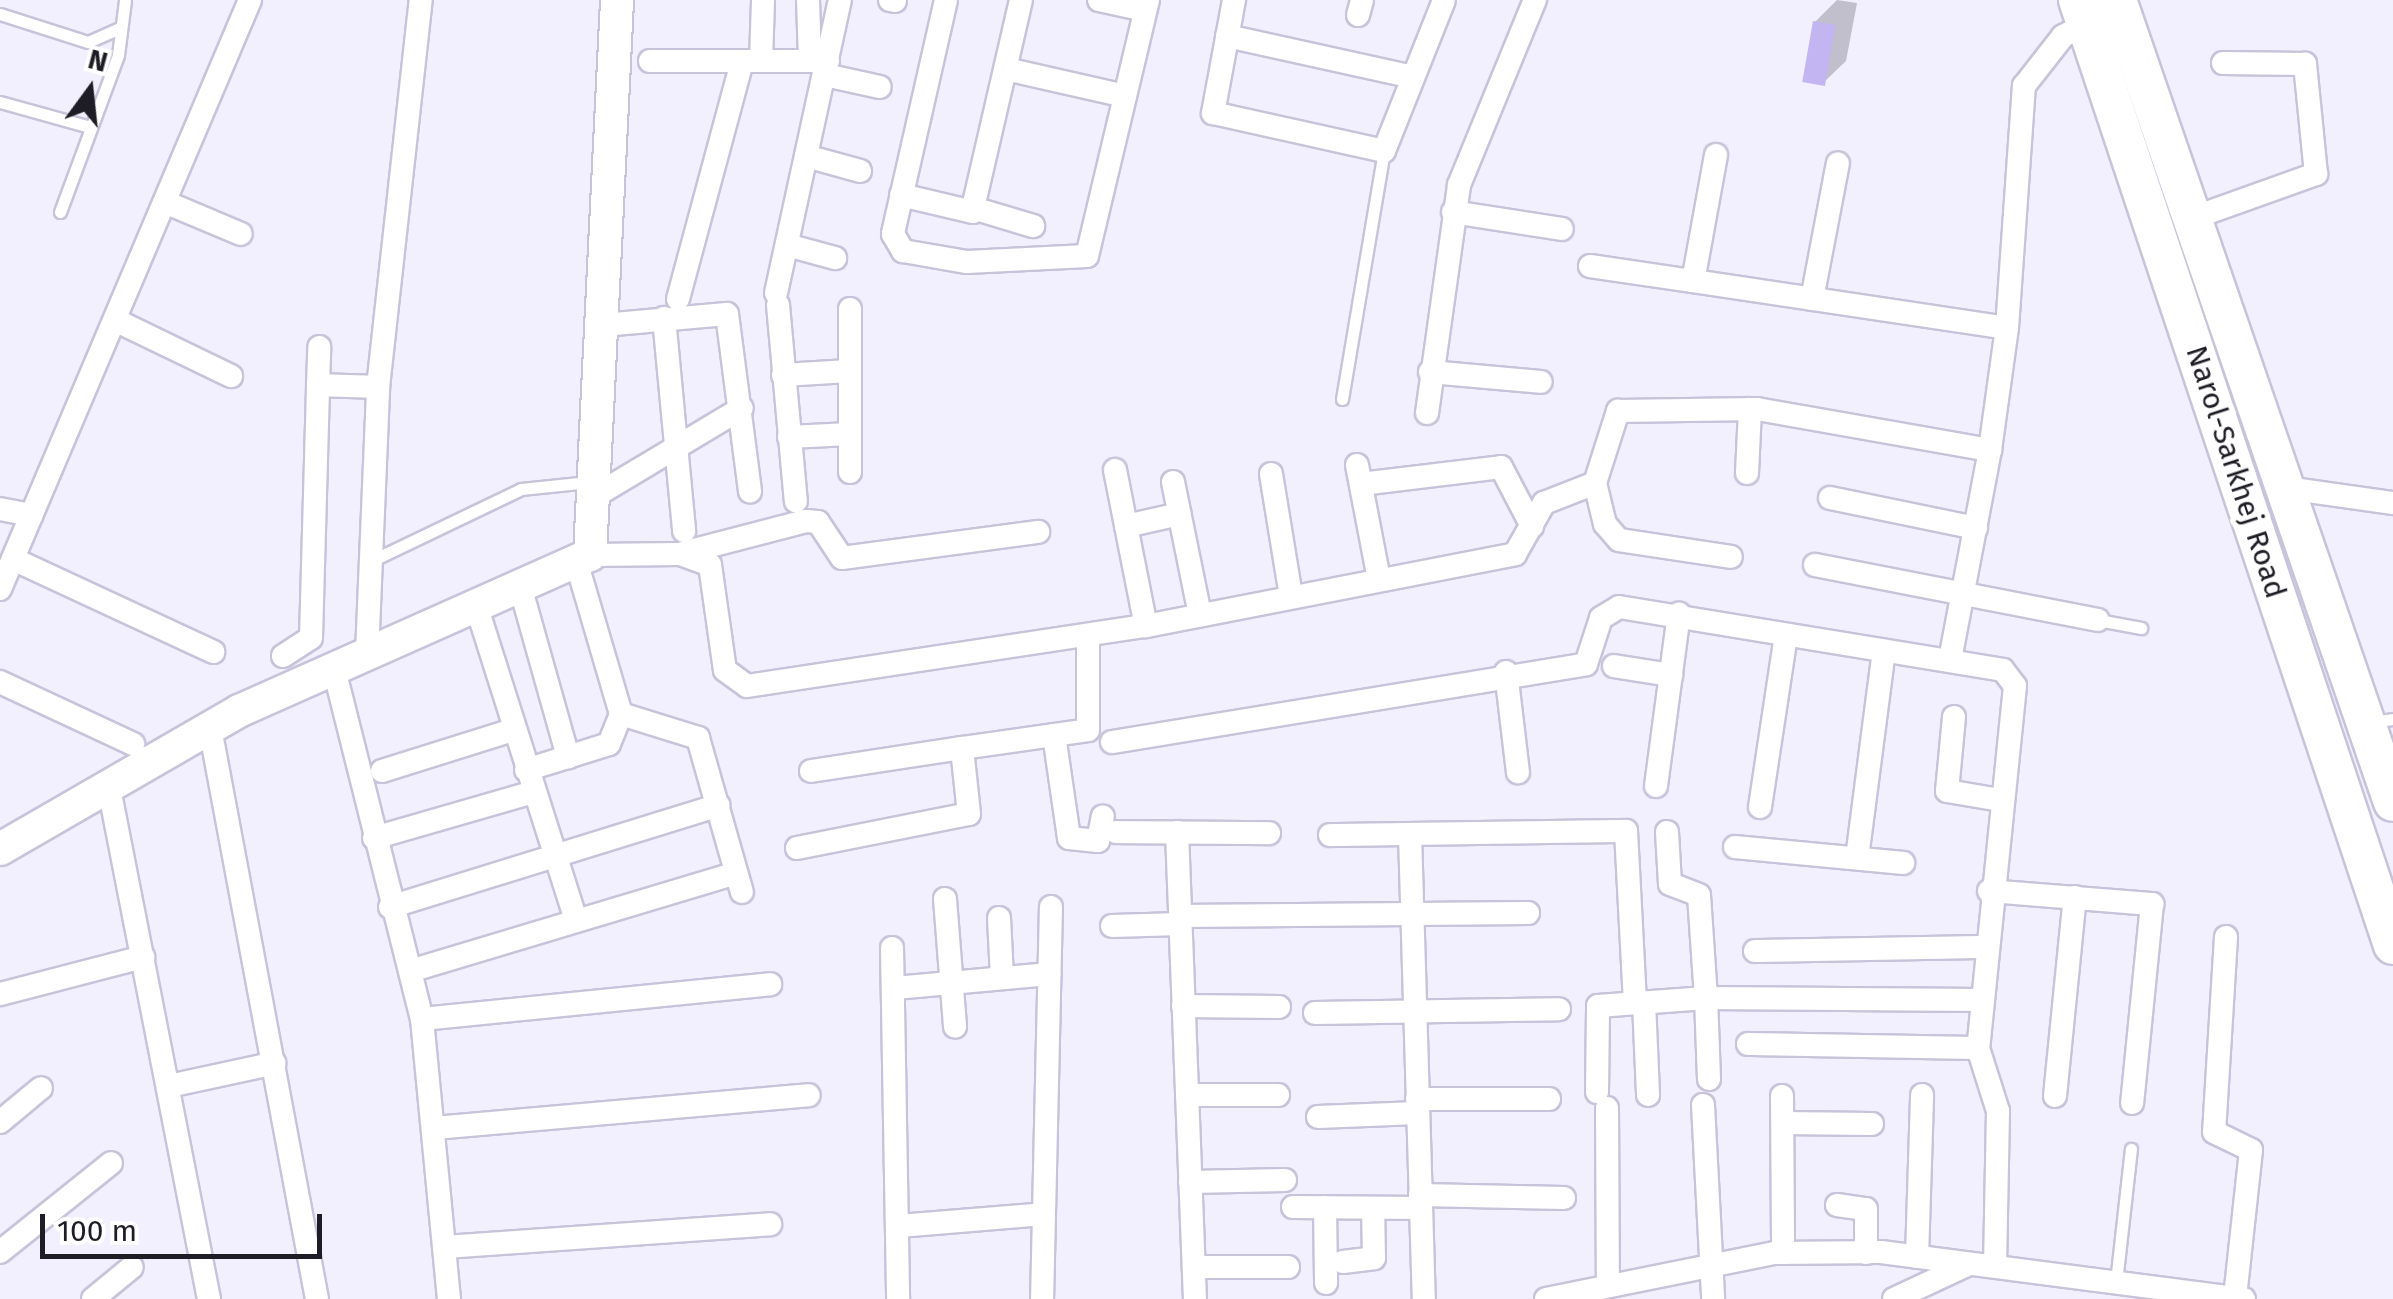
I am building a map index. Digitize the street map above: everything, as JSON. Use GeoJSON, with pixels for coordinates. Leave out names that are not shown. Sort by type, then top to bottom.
{"type":"FeatureCollection","features":[{"type":"Feature","properties":{"kind":"main road","name":"Narol-Sarkhej Road"},"geometry":{"type":"LineString","coordinates":[[2119,6],[2283,478],[2379,721],[2393,802]]}},
{"type":"Feature","properties":{"kind":"main road","name":"Narol-Sarkhej Road"},"geometry":{"type":"LineString","coordinates":[[2081,11],[2393,945]]}},
{"type":"Feature","properties":{"kind":"main road"},"geometry":{"type":"LineString","coordinates":[[2239,481],[2283,478]]}},
{"type":"Feature","properties":{"kind":"street"},"geometry":{"type":"LineString","coordinates":[[0,589],[250,0]]}},
{"type":"Feature","properties":{"kind":"street"},"geometry":{"type":"LineString","coordinates":[[367,654],[378,387],[421,0]]}},
{"type":"Feature","properties":{"kind":"street"},"geometry":{"type":"LineString","coordinates":[[374,838],[529,781],[568,757],[609,744],[621,714],[583,558],[595,489],[617,0]]}},
{"type":"Feature","properties":{"kind":"street"},"geometry":{"type":"LineString","coordinates":[[678,298],[752,61],[763,0]]}},
{"type":"Feature","properties":{"kind":"street"},"geometry":{"type":"LineString","coordinates":[[808,0],[821,66]]}},
{"type":"Feature","properties":{"kind":"street"},"geometry":{"type":"LineString","coordinates":[[796,500],[777,299],[821,66],[840,0]]}},
{"type":"Feature","properties":{"kind":"street"},"geometry":{"type":"LineString","coordinates":[[946,0],[893,234],[903,252],[967,262],[1081,259],[1146,5],[1098,0]]}},
{"type":"Feature","properties":{"kind":"street"},"geometry":{"type":"LineString","coordinates":[[973,212],[1021,0]]}},
{"type":"Feature","properties":{"kind":"street"},"geometry":{"type":"LineString","coordinates":[[1234,0],[1214,114],[1384,151],[1409,76],[1444,0]]}},
{"type":"Feature","properties":{"kind":"street"},"geometry":{"type":"LineString","coordinates":[[1428,413],[1430,372],[1453,212],[1536,0]]}},
{"type":"Feature","properties":{"kind":"street"},"geometry":{"type":"LineString","coordinates":[[1950,660],[1990,450],[2007,328],[2024,86],[2081,11],[2119,6]]}},
{"type":"Feature","properties":{"kind":"street"},"geometry":{"type":"LineString","coordinates":[[1227,36],[1409,76]]}},
{"type":"Feature","properties":{"kind":"street"},"geometry":{"type":"LineString","coordinates":[[650,61],[821,66],[880,87]]}},
{"type":"Feature","properties":{"kind":"street"},"geometry":{"type":"LineString","coordinates":[[2193,218],[2316,174],[2305,64],[2223,63]]}},
{"type":"Feature","properties":{"kind":"street"},"geometry":{"type":"LineString","coordinates":[[1006,69],[1125,96]]}},
{"type":"Feature","properties":{"kind":"street"},"geometry":{"type":"LineString","coordinates":[[1694,281],[1716,155]]}},
{"type":"Feature","properties":{"kind":"street"},"geometry":{"type":"LineString","coordinates":[[806,156],[860,172]]}},
{"type":"Feature","properties":{"kind":"street"},"geometry":{"type":"LineString","coordinates":[[1812,299],[1838,163]]}},
{"type":"Feature","properties":{"kind":"street"},"geometry":{"type":"LineString","coordinates":[[901,195],[1033,226]]}},
{"type":"Feature","properties":{"kind":"street"},"geometry":{"type":"LineString","coordinates":[[165,202],[241,234]]}},
{"type":"Feature","properties":{"kind":"street"},"geometry":{"type":"LineString","coordinates":[[1453,212],[1562,229]]}},
{"type":"Feature","properties":{"kind":"street"},"geometry":{"type":"LineString","coordinates":[[786,245],[835,258]]}},
{"type":"Feature","properties":{"kind":"street"},"geometry":{"type":"LineString","coordinates":[[1590,266],[2007,328]]}},
{"type":"Feature","properties":{"kind":"street"},"geometry":{"type":"LineString","coordinates":[[850,309],[850,472]]}},
{"type":"Feature","properties":{"kind":"street"},"geometry":{"type":"LineString","coordinates":[[604,325],[716,312],[733,321],[750,492]]}},
{"type":"Feature","properties":{"kind":"street"},"geometry":{"type":"LineString","coordinates":[[664,318],[682,543],[710,565],[725,670],[747,686],[1146,626],[1515,554],[1544,503],[1595,484]]}},
{"type":"Feature","properties":{"kind":"street"},"geometry":{"type":"LineString","coordinates":[[115,320],[231,376]]}},
{"type":"Feature","properties":{"kind":"street"},"geometry":{"type":"LineString","coordinates":[[283,656],[311,638],[318,347]]}},
{"type":"Feature","properties":{"kind":"street"},"geometry":{"type":"LineString","coordinates":[[784,376],[850,372]]}},
{"type":"Feature","properties":{"kind":"street"},"geometry":{"type":"LineString","coordinates":[[1430,372],[1541,382]]}},
{"type":"Feature","properties":{"kind":"street"},"geometry":{"type":"LineString","coordinates":[[318,385],[378,387]]}},
{"type":"Feature","properties":{"kind":"street"},"geometry":{"type":"LineString","coordinates":[[1731,557],[1619,540],[1595,484],[1618,412],[1750,409],[1990,450]]}},
{"type":"Feature","properties":{"kind":"street"},"geometry":{"type":"LineString","coordinates":[[1748,473],[1750,409]]}},
{"type":"Feature","properties":{"kind":"street"},"geometry":{"type":"LineString","coordinates":[[595,489],[742,412],[786,411]]}},
{"type":"Feature","properties":{"kind":"street"},"geometry":{"type":"LineString","coordinates":[[789,437],[850,434]]}},
{"type":"Feature","properties":{"kind":"street"},"geometry":{"type":"LineString","coordinates":[[1380,579],[1359,474],[1501,467],[1532,526]]}},
{"type":"Feature","properties":{"kind":"street"},"geometry":{"type":"LineString","coordinates":[[1115,470],[1146,626]]}},
{"type":"Feature","properties":{"kind":"street"},"geometry":{"type":"LineString","coordinates":[[1271,474],[1291,596]]}},
{"type":"Feature","properties":{"kind":"street"},"geometry":{"type":"LineString","coordinates":[[2283,478],[2393,503]]}},
{"type":"Feature","properties":{"kind":"street"},"geometry":{"type":"LineString","coordinates":[[1173,482],[1200,615]]}},
{"type":"Feature","properties":{"kind":"street"},"geometry":{"type":"LineString","coordinates":[[1830,498],[1976,528]]}},
{"type":"Feature","properties":{"kind":"street"},"geometry":{"type":"LineString","coordinates":[[0,509],[31,515]]}},
{"type":"Feature","properties":{"kind":"street"},"geometry":{"type":"LineString","coordinates":[[1126,526],[1180,514]]}},
{"type":"Feature","properties":{"kind":"street"},"geometry":{"type":"LineString","coordinates":[[0,849],[210,728],[334,668],[583,558],[806,520],[822,527],[842,558],[1038,532]]}},
{"type":"Feature","properties":{"kind":"street"},"geometry":{"type":"LineString","coordinates":[[13,558],[213,652]]}},
{"type":"Feature","properties":{"kind":"street"},"geometry":{"type":"LineString","coordinates":[[1815,564],[2098,620]]}},
{"type":"Feature","properties":{"kind":"street"},"geometry":{"type":"LineString","coordinates":[[520,586],[568,757]]}},
{"type":"Feature","properties":{"kind":"street"},"geometry":{"type":"LineString","coordinates":[[476,605],[576,921]]}},
{"type":"Feature","properties":{"kind":"street"},"geometry":{"type":"LineString","coordinates":[[1112,742],[1506,672],[1591,662],[1611,608],[1679,614],[1950,660],[2014,678],[1980,1000],[1978,1048],[1998,1111],[1984,1265]]}},
{"type":"Feature","properties":{"kind":"street"},"geometry":{"type":"LineString","coordinates":[[1656,786],[1679,614]]}},
{"type":"Feature","properties":{"kind":"street"},"geometry":{"type":"LineString","coordinates":[[812,771],[1054,735],[1092,722],[1088,634]]}},
{"type":"Feature","properties":{"kind":"street"},"geometry":{"type":"LineString","coordinates":[[1760,807],[1786,635]]}},
{"type":"Feature","properties":{"kind":"street"},"geometry":{"type":"LineString","coordinates":[[1857,858],[1884,651]]}},
{"type":"Feature","properties":{"kind":"street"},"geometry":{"type":"LineString","coordinates":[[1614,666],[1671,675]]}},
{"type":"Feature","properties":{"kind":"street"},"geometry":{"type":"LineString","coordinates":[[334,668],[390,906],[422,1020],[448,1299]]}},
{"type":"Feature","properties":{"kind":"street"},"geometry":{"type":"LineString","coordinates":[[1506,672],[1518,772]]}},
{"type":"Feature","properties":{"kind":"street"},"geometry":{"type":"LineString","coordinates":[[0,682],[132,744]]}},
{"type":"Feature","properties":{"kind":"street"},"geometry":{"type":"LineString","coordinates":[[410,971],[576,921],[739,882],[693,733],[621,714]]}},
{"type":"Feature","properties":{"kind":"street"},"geometry":{"type":"LineString","coordinates":[[1954,717],[1947,791],[2000,800]]}},
{"type":"Feature","properties":{"kind":"street"},"geometry":{"type":"LineString","coordinates":[[210,728],[317,1299]]}},
{"type":"Feature","properties":{"kind":"street"},"geometry":{"type":"LineString","coordinates":[[382,771],[513,730]]}},
{"type":"Feature","properties":{"kind":"street"},"geometry":{"type":"LineString","coordinates":[[1054,735],[1069,838],[1098,840],[1110,824],[1177,832],[1269,833]]}},
{"type":"Feature","properties":{"kind":"street"},"geometry":{"type":"LineString","coordinates":[[797,848],[969,814],[962,748]]}},
{"type":"Feature","properties":{"kind":"street"},"geometry":{"type":"LineString","coordinates":[[109,788],[208,1299]]}},
{"type":"Feature","properties":{"kind":"street"},"geometry":{"type":"LineString","coordinates":[[390,906],[718,805]]}},
{"type":"Feature","properties":{"kind":"street"},"geometry":{"type":"LineString","coordinates":[[1330,835],[1626,831],[1648,1095]]}},
{"type":"Feature","properties":{"kind":"street"},"geometry":{"type":"LineString","coordinates":[[1177,832],[1195,1299]]}},
{"type":"Feature","properties":{"kind":"street"},"geometry":{"type":"LineString","coordinates":[[1667,832],[1670,884],[1699,895],[1709,1079]]}},
{"type":"Feature","properties":{"kind":"street"},"geometry":{"type":"LineString","coordinates":[[1410,834],[1424,1299]]}},
{"type":"Feature","properties":{"kind":"street"},"geometry":{"type":"LineString","coordinates":[[1735,847],[1903,863]]}},
{"type":"Feature","properties":{"kind":"street"},"geometry":{"type":"LineString","coordinates":[[1990,891],[2075,896],[2156,909],[2132,1102]]}},
{"type":"Feature","properties":{"kind":"street"},"geometry":{"type":"LineString","coordinates":[[2055,1096],[2075,896]]}},
{"type":"Feature","properties":{"kind":"street"},"geometry":{"type":"LineString","coordinates":[[945,900],[955,1027]]}},
{"type":"Feature","properties":{"kind":"street"},"geometry":{"type":"LineString","coordinates":[[1042,1299],[1052,906]]}},
{"type":"Feature","properties":{"kind":"street"},"geometry":{"type":"LineString","coordinates":[[1112,926],[1180,920],[1528,913]]}},
{"type":"Feature","properties":{"kind":"street"},"geometry":{"type":"LineString","coordinates":[[999,918],[1002,978]]}},
{"type":"Feature","properties":{"kind":"street"},"geometry":{"type":"LineString","coordinates":[[2226,937],[2214,1132],[2251,1150],[2235,1298]]}},
{"type":"Feature","properties":{"kind":"street"},"geometry":{"type":"LineString","coordinates":[[1755,951],[1983,947]]}},
{"type":"Feature","properties":{"kind":"street"},"geometry":{"type":"LineString","coordinates":[[892,948],[898,1299]]}},
{"type":"Feature","properties":{"kind":"street"},"geometry":{"type":"LineString","coordinates":[[0,994],[143,956]]}},
{"type":"Feature","properties":{"kind":"street"},"geometry":{"type":"LineString","coordinates":[[895,988],[1049,974]]}},
{"type":"Feature","properties":{"kind":"street"},"geometry":{"type":"LineString","coordinates":[[422,1020],[770,984]]}},
{"type":"Feature","properties":{"kind":"street"},"geometry":{"type":"LineString","coordinates":[[1608,1286],[1596,1009],[1706,998],[1980,1000]]}},
{"type":"Feature","properties":{"kind":"street"},"geometry":{"type":"LineString","coordinates":[[1184,1006],[1279,1007]]}},
{"type":"Feature","properties":{"kind":"street"},"geometry":{"type":"LineString","coordinates":[[1315,1013],[1559,1008]]}},
{"type":"Feature","properties":{"kind":"street"},"geometry":{"type":"LineString","coordinates":[[1748,1044],[1978,1048]]}},
{"type":"Feature","properties":{"kind":"street"},"geometry":{"type":"LineString","coordinates":[[168,1086],[275,1063]]}},
{"type":"Feature","properties":{"kind":"street"},"geometry":{"type":"LineString","coordinates":[[0,1122],[41,1088]]}},
{"type":"Feature","properties":{"kind":"street"},"geometry":{"type":"LineString","coordinates":[[434,1128],[809,1095]]}},
{"type":"Feature","properties":{"kind":"street"},"geometry":{"type":"LineString","coordinates":[[1187,1095],[1278,1096]]}},
{"type":"Feature","properties":{"kind":"street"},"geometry":{"type":"LineString","coordinates":[[1917,1257],[1922,1095]]}},
{"type":"Feature","properties":{"kind":"street"},"geometry":{"type":"LineString","coordinates":[[1782,1096],[1783,1253]]}},
{"type":"Feature","properties":{"kind":"street"},"geometry":{"type":"LineString","coordinates":[[1318,1117],[1417,1106],[1550,1100]]}},
{"type":"Feature","properties":{"kind":"street"},"geometry":{"type":"LineString","coordinates":[[1702,1106],[1713,1299]]}},
{"type":"Feature","properties":{"kind":"street"},"geometry":{"type":"LineString","coordinates":[[1782,1123],[1872,1124]]}},
{"type":"Feature","properties":{"kind":"street"},"geometry":{"type":"LineString","coordinates":[[0,1252],[111,1163]]}},
{"type":"Feature","properties":{"kind":"street"},"geometry":{"type":"LineString","coordinates":[[1190,1182],[1285,1180]]}},
{"type":"Feature","properties":{"kind":"street"},"geometry":{"type":"LineString","coordinates":[[1294,1207],[1373,1208],[1420,1202],[1564,1198]]}},
{"type":"Feature","properties":{"kind":"street"},"geometry":{"type":"LineString","coordinates":[[1837,1205],[1866,1208],[1866,1252]]}},
{"type":"Feature","properties":{"kind":"street"},"geometry":{"type":"LineString","coordinates":[[1326,1207],[1326,1283]]}},
{"type":"Feature","properties":{"kind":"street"},"geometry":{"type":"LineString","coordinates":[[1343,1262],[1374,1258],[1373,1208]]}},
{"type":"Feature","properties":{"kind":"street"},"geometry":{"type":"LineString","coordinates":[[899,1226],[1044,1214]]}},
{"type":"Feature","properties":{"kind":"street"},"geometry":{"type":"LineString","coordinates":[[445,1247],[770,1224]]}},
{"type":"Feature","properties":{"kind":"street"},"geometry":{"type":"LineString","coordinates":[[1559,1298],[1608,1286],[1642,1290],[1710,1263],[1783,1253],[1866,1252],[2244,1299]]}},
{"type":"Feature","properties":{"kind":"street"},"geometry":{"type":"LineString","coordinates":[[1894,1299],[1984,1265]]}},
{"type":"Feature","properties":{"kind":"street"},"geometry":{"type":"LineString","coordinates":[[1194,1267],[1288,1266]]}},
{"type":"Feature","properties":{"kind":"street"},"geometry":{"type":"LineString","coordinates":[[93,1299],[132,1267]]}},
{"type":"Feature","properties":{"kind":"lane"},"geometry":{"type":"LineString","coordinates":[[60,212],[90,127],[125,0]]}},
{"type":"Feature","properties":{"kind":"lane"},"geometry":{"type":"LineString","coordinates":[[0,14],[88,42],[119,28]]}},
{"type":"Feature","properties":{"kind":"lane"},"geometry":{"type":"LineString","coordinates":[[0,102],[90,127]]}},
{"type":"Feature","properties":{"kind":"lane"},"geometry":{"type":"LineString","coordinates":[[1342,399],[1384,151]]}},
{"type":"Feature","properties":{"kind":"lane"},"geometry":{"type":"LineString","coordinates":[[370,560],[521,489],[595,489]]}},
{"type":"Feature","properties":{"kind":"lane"},"geometry":{"type":"LineString","coordinates":[[2098,620],[2141,628]]}},
{"type":"Feature","properties":{"kind":"lane"},"geometry":{"type":"LineString","coordinates":[[2116,1282],[2131,1149]]}},
{"type":"Feature","properties":{"kind":"building"},"geometry":{"type":"Polygon","coordinates":[[[1813,21],[1836,25],[1825,86],[1802,82],[1813,21]]]}}]}
